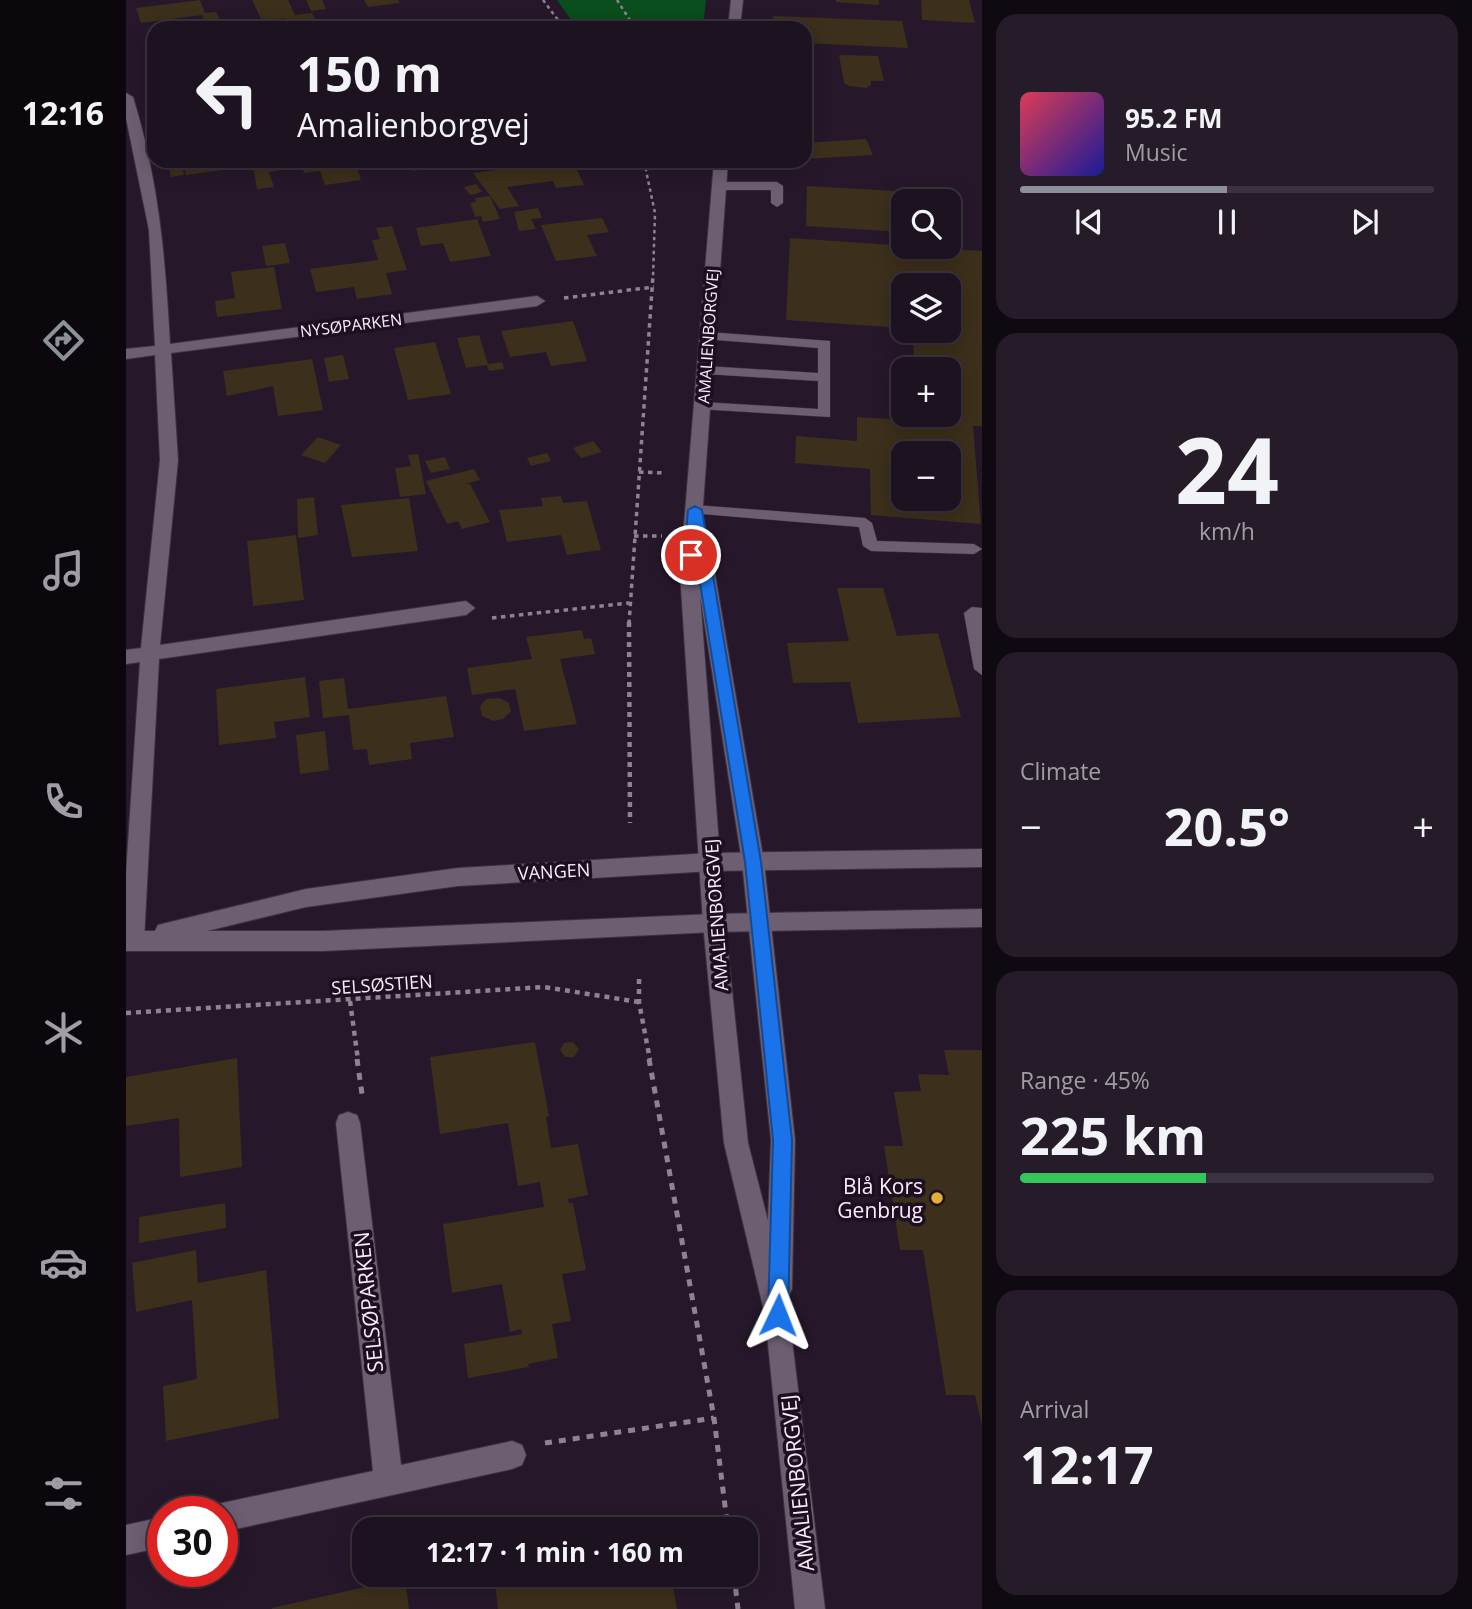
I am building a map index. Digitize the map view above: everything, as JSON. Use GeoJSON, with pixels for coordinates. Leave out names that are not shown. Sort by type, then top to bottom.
{"type":"FeatureCollection","features":[{"type":"Feature","properties":{"kind":"street"},"geometry":{"type":"LineString","coordinates":[[735,21],[737,0]]}},
{"type":"Feature","properties":{"kind":"street"},"geometry":{"type":"LineString","coordinates":[[126,97],[140,139],[156,230],[169,460],[150,653],[130,940],[323,942],[714,923],[982,918]]}},
{"type":"Feature","properties":{"kind":"street","name":"AMALIENBORGVEJ"},"geometry":{"type":"LineString","coordinates":[[721,172],[689,573],[712,862],[714,923],[736,1143],[778,1315],[810,1609]]}},
{"type":"Feature","properties":{"kind":"street","name":"NYSØPARKEN"},"geometry":{"type":"LineString","coordinates":[[126,354],[537,301]]}},
{"type":"Feature","properties":{"kind":"street","name":"AMALIENBORGVEJ"},"geometry":{"type":"LineString","coordinates":[[695,510],[753,862],[783,1140],[778,1315]]}},
{"type":"Feature","properties":{"kind":"street"},"geometry":{"type":"LineString","coordinates":[[126,657],[466,608]]}},
{"type":"Feature","properties":{"kind":"street","name":"VANGEN"},"geometry":{"type":"LineString","coordinates":[[130,940],[306,898],[458,877],[712,862],[982,858]]}},
{"type":"Feature","properties":{"kind":"street","name":"SELSØPARKEN"},"geometry":{"type":"LineString","coordinates":[[348,1123],[388,1480]]}},
{"type":"Feature","properties":{"kind":"street"},"geometry":{"type":"LineString","coordinates":[[238,1514],[512,1455]]}},
{"type":"Feature","properties":{"kind":"street"},"geometry":{"type":"LineString","coordinates":[[126,1540],[147,1535]]}},
{"type":"Feature","properties":{"kind":"lane"},"geometry":{"type":"LineString","coordinates":[[721,172],[777,186],[777,204]]}},
{"type":"Feature","properties":{"kind":"lane"},"geometry":{"type":"LineString","coordinates":[[703,406],[825,414],[825,344],[708,336]]}},
{"type":"Feature","properties":{"kind":"lane"},"geometry":{"type":"LineString","coordinates":[[706,370],[825,377]]}},
{"type":"Feature","properties":{"kind":"lane"},"geometry":{"type":"LineString","coordinates":[[695,510],[865,523],[872,546],[974,549]]}},
{"type":"Feature","properties":{"kind":"lane"},"geometry":{"type":"LineString","coordinates":[[982,614],[972,613],[982,669]]}},
{"type":"Feature","properties":{"kind":"path"},"geometry":{"type":"LineString","coordinates":[[543,0],[559,21]]}},
{"type":"Feature","properties":{"kind":"path"},"geometry":{"type":"LineString","coordinates":[[617,0],[630,21]]}},
{"type":"Feature","properties":{"kind":"path"},"geometry":{"type":"LineString","coordinates":[[630,823],[629,603],[654,287],[655,213],[646,168]]}},
{"type":"Feature","properties":{"kind":"path"},"geometry":{"type":"LineString","coordinates":[[687,168],[721,172]]}},
{"type":"Feature","properties":{"kind":"path"},"geometry":{"type":"LineString","coordinates":[[537,301],[654,287]]}},
{"type":"Feature","properties":{"kind":"path"},"geometry":{"type":"LineString","coordinates":[[466,608],[484,619],[629,603]]}},
{"type":"Feature","properties":{"kind":"path"},"geometry":{"type":"LineString","coordinates":[[639,979],[639,1002],[714,1418],[726,1517]]}},
{"type":"Feature","properties":{"kind":"path","name":"SELSØSTIEN"},"geometry":{"type":"LineString","coordinates":[[126,1013],[544,987],[639,1002]]}},
{"type":"Feature","properties":{"kind":"path"},"geometry":{"type":"LineString","coordinates":[[348,1123],[362,1098],[350,1001]]}},
{"type":"Feature","properties":{"kind":"path"},"geometry":{"type":"LineString","coordinates":[[512,1455],[524,1446],[714,1418]]}},
{"type":"Feature","properties":{"kind":"path"},"geometry":{"type":"LineString","coordinates":[[735,1587],[738,1609]]}},
{"type":"Feature","properties":{"kind":"green space"},"geometry":{"type":"Polygon","coordinates":[[[557,0],[706,0],[704,21],[572,21],[557,0]]]}},
{"type":"Feature","properties":{"kind":"building"},"geometry":{"type":"Polygon","coordinates":[[[200,0],[205,13],[216,12],[220,21],[204,21],[202,15],[141,23],[136,8],[200,0]]]}},
{"type":"Feature","properties":{"kind":"building"},"geometry":{"type":"Polygon","coordinates":[[[252,0],[288,0],[295,15],[312,13],[316,21],[286,21],[285,18],[262,21],[252,0]]]}},
{"type":"Feature","properties":{"kind":"building"},"geometry":{"type":"Polygon","coordinates":[[[306,0],[322,0],[326,9],[311,11],[306,0]]]}},
{"type":"Feature","properties":{"kind":"building"},"geometry":{"type":"Polygon","coordinates":[[[364,0],[398,0],[400,3],[368,7],[364,0]]]}},
{"type":"Feature","properties":{"kind":"building"},"geometry":{"type":"Polygon","coordinates":[[[879,0],[879,5],[836,2],[879,0]]]}},
{"type":"Feature","properties":{"kind":"building"},"geometry":{"type":"Polygon","coordinates":[[[921,0],[969,0],[975,23],[922,20],[921,0]]]}},
{"type":"Feature","properties":{"kind":"building"},"geometry":{"type":"Polygon","coordinates":[[[773,16],[902,21],[908,48],[812,43],[812,21],[773,21],[773,16]]]}},
{"type":"Feature","properties":{"kind":"building"},"geometry":{"type":"Polygon","coordinates":[[[839,55],[878,56],[884,81],[871,81],[871,85],[866,88],[849,86],[844,83],[839,55]]]}},
{"type":"Feature","properties":{"kind":"building"},"geometry":{"type":"Polygon","coordinates":[[[866,139],[873,155],[812,159],[812,143],[866,139]]]}},
{"type":"Feature","properties":{"kind":"building"},"geometry":{"type":"Polygon","coordinates":[[[169,168],[182,168],[184,175],[171,177],[169,168]]]}},
{"type":"Feature","properties":{"kind":"building"},"geometry":{"type":"Polygon","coordinates":[[[184,168],[238,168],[186,175],[184,168]]]}},
{"type":"Feature","properties":{"kind":"building"},"geometry":{"type":"Polygon","coordinates":[[[253,168],[288,168],[269,172],[274,187],[257,189],[253,168]]]}},
{"type":"Feature","properties":{"kind":"building"},"geometry":{"type":"Polygon","coordinates":[[[302,168],[357,168],[361,180],[325,185],[320,171],[304,173],[302,168]]]}},
{"type":"Feature","properties":{"kind":"building"},"geometry":{"type":"Polygon","coordinates":[[[411,168],[434,168],[412,171],[411,168]]]}},
{"type":"Feature","properties":{"kind":"building"},"geometry":{"type":"Polygon","coordinates":[[[495,168],[576,168],[584,185],[556,188],[553,181],[507,187],[519,206],[500,209],[473,173],[496,170],[495,168]]]}},
{"type":"Feature","properties":{"kind":"building"},"geometry":{"type":"Polygon","coordinates":[[[476,184],[482,192],[470,195],[464,187],[476,184]]]}},
{"type":"Feature","properties":{"kind":"building"},"geometry":{"type":"Polygon","coordinates":[[[807,186],[891,191],[891,231],[806,226],[807,186]]]}},
{"type":"Feature","properties":{"kind":"building"},"geometry":{"type":"Polygon","coordinates":[[[490,196],[500,219],[483,222],[481,216],[475,217],[470,203],[476,202],[475,198],[490,196]]]}},
{"type":"Feature","properties":{"kind":"building"},"geometry":{"type":"Polygon","coordinates":[[[538,208],[542,218],[531,219],[536,229],[519,231],[514,212],[538,208]]]}},
{"type":"Feature","properties":{"kind":"building"},"geometry":{"type":"Polygon","coordinates":[[[602,218],[609,232],[587,235],[597,256],[556,261],[541,225],[602,218]]]}},
{"type":"Feature","properties":{"kind":"building"},"geometry":{"type":"Polygon","coordinates":[[[477,219],[491,256],[450,262],[443,243],[421,246],[416,228],[477,219]]]}},
{"type":"Feature","properties":{"kind":"building"},"geometry":{"type":"Polygon","coordinates":[[[392,226],[407,270],[386,273],[392,294],[357,299],[354,287],[316,292],[310,269],[378,260],[372,240],[380,239],[376,228],[392,226]]]}},
{"type":"Feature","properties":{"kind":"building"},"geometry":{"type":"Polygon","coordinates":[[[790,238],[891,245],[891,259],[961,259],[961,250],[982,251],[982,426],[973,426],[981,524],[871,515],[870,469],[795,463],[796,436],[857,441],[857,417],[891,419],[891,427],[961,427],[961,357],[914,357],[913,343],[961,343],[961,273],[891,273],[891,327],[786,320],[790,238]]]}},
{"type":"Feature","properties":{"kind":"building"},"geometry":{"type":"Polygon","coordinates":[[[285,243],[290,263],[266,266],[262,246],[285,243]]]}},
{"type":"Feature","properties":{"kind":"building"},"geometry":{"type":"Polygon","coordinates":[[[274,267],[282,309],[217,317],[215,301],[235,298],[231,272],[274,267]]]}},
{"type":"Feature","properties":{"kind":"building"},"geometry":{"type":"Polygon","coordinates":[[[573,321],[587,361],[551,366],[546,352],[510,357],[501,331],[573,321]]]}},
{"type":"Feature","properties":{"kind":"building"},"geometry":{"type":"Polygon","coordinates":[[[479,335],[488,364],[502,362],[504,369],[489,371],[487,365],[466,368],[457,338],[479,335]]]}},
{"type":"Feature","properties":{"kind":"building"},"geometry":{"type":"Polygon","coordinates":[[[435,342],[451,394],[408,400],[394,348],[435,342]]]}},
{"type":"Feature","properties":{"kind":"building"},"geometry":{"type":"Polygon","coordinates":[[[343,355],[349,379],[329,382],[324,358],[343,355]]]}},
{"type":"Feature","properties":{"kind":"building"},"geometry":{"type":"Polygon","coordinates":[[[312,359],[323,410],[278,416],[273,386],[227,396],[223,371],[312,359]]]}},
{"type":"Feature","properties":{"kind":"building"},"geometry":{"type":"Polygon","coordinates":[[[318,437],[341,445],[325,463],[301,455],[318,437]]]}},
{"type":"Feature","properties":{"kind":"building"},"geometry":{"type":"Polygon","coordinates":[[[593,441],[602,452],[581,458],[573,448],[593,441]]]}},
{"type":"Feature","properties":{"kind":"building"},"geometry":{"type":"Polygon","coordinates":[[[547,453],[551,461],[531,466],[527,458],[547,453]]]}},
{"type":"Feature","properties":{"kind":"building"},"geometry":{"type":"Polygon","coordinates":[[[418,454],[426,494],[400,497],[395,468],[411,466],[408,455],[418,454]]]}},
{"type":"Feature","properties":{"kind":"building"},"geometry":{"type":"Polygon","coordinates":[[[445,457],[450,469],[431,473],[425,461],[445,457]]]}},
{"type":"Feature","properties":{"kind":"building"},"geometry":{"type":"Polygon","coordinates":[[[474,469],[480,480],[464,484],[470,484],[490,522],[462,529],[458,521],[447,524],[426,481],[474,469]]]}},
{"type":"Feature","properties":{"kind":"building"},"geometry":{"type":"Polygon","coordinates":[[[561,496],[563,503],[587,501],[601,550],[567,555],[561,535],[507,542],[499,510],[543,506],[541,498],[561,496]]]}},
{"type":"Feature","properties":{"kind":"building"},"geometry":{"type":"Polygon","coordinates":[[[314,497],[318,535],[298,538],[297,499],[314,497]]]}},
{"type":"Feature","properties":{"kind":"building"},"geometry":{"type":"Polygon","coordinates":[[[409,498],[418,551],[352,557],[341,505],[409,498]]]}},
{"type":"Feature","properties":{"kind":"building"},"geometry":{"type":"Polygon","coordinates":[[[296,535],[304,600],[253,606],[247,541],[296,535]]]}},
{"type":"Feature","properties":{"kind":"building"},"geometry":{"type":"Polygon","coordinates":[[[837,588],[883,588],[897,636],[938,633],[961,717],[858,723],[850,682],[793,683],[787,643],[849,641],[837,588]]]}},
{"type":"Feature","properties":{"kind":"building"},"geometry":{"type":"Polygon","coordinates":[[[582,630],[584,639],[591,638],[595,654],[560,659],[577,724],[524,731],[515,689],[472,695],[467,668],[532,659],[526,637],[582,630]]]}},
{"type":"Feature","properties":{"kind":"building"},"geometry":{"type":"Polygon","coordinates":[[[305,677],[310,717],[274,722],[276,738],[219,745],[216,689],[305,677]]]}},
{"type":"Feature","properties":{"kind":"building"},"geometry":{"type":"Polygon","coordinates":[[[344,678],[348,709],[446,696],[454,737],[410,743],[412,759],[369,765],[367,749],[353,750],[349,715],[323,718],[319,681],[344,678]]]}},
{"type":"Feature","properties":{"kind":"building"},"geometry":{"type":"Polygon","coordinates":[[[499,698],[508,702],[511,711],[503,719],[493,721],[482,716],[480,706],[486,699],[499,698]]]}},
{"type":"Feature","properties":{"kind":"building"},"geometry":{"type":"Polygon","coordinates":[[[325,731],[329,770],[300,774],[296,735],[325,731]]]}},
{"type":"Feature","properties":{"kind":"building"},"geometry":{"type":"Polygon","coordinates":[[[535,1042],[549,1116],[546,1117],[551,1148],[578,1144],[588,1195],[568,1199],[569,1203],[573,1203],[586,1270],[562,1274],[571,1321],[552,1324],[558,1358],[528,1364],[529,1367],[468,1378],[464,1344],[522,1334],[521,1329],[510,1332],[502,1284],[452,1293],[443,1224],[544,1207],[540,1182],[518,1186],[508,1123],[440,1134],[430,1057],[535,1042]]]}},
{"type":"Feature","properties":{"kind":"building"},"geometry":{"type":"Polygon","coordinates":[[[573,1042],[579,1049],[574,1057],[565,1057],[560,1050],[564,1043],[573,1042]]]}},
{"type":"Feature","properties":{"kind":"building","name":"Blå Kors Genbrug"},"geometry":{"type":"Polygon","coordinates":[[[944,1050],[982,1050],[982,1426],[975,1395],[946,1395],[923,1250],[900,1250],[884,1146],[903,1146],[894,1092],[921,1091],[918,1074],[949,1075],[944,1050]]]}},
{"type":"Feature","properties":{"kind":"building"},"geometry":{"type":"Polygon","coordinates":[[[237,1058],[242,1167],[180,1177],[179,1118],[126,1126],[126,1077],[237,1058]]]}},
{"type":"Feature","properties":{"kind":"building"},"geometry":{"type":"Polygon","coordinates":[[[225,1203],[226,1228],[139,1243],[139,1217],[225,1203]]]}},
{"type":"Feature","properties":{"kind":"building"},"geometry":{"type":"Polygon","coordinates":[[[196,1250],[198,1283],[266,1270],[279,1418],[166,1441],[163,1386],[197,1379],[192,1300],[136,1312],[132,1263],[196,1250]]]}},
{"type":"Feature","properties":{"kind":"building"},"geometry":{"type":"Polygon","coordinates":[[[365,1587],[406,1587],[409,1609],[272,1609],[365,1587]]]}},
{"type":"Feature","properties":{"kind":"building"},"geometry":{"type":"Polygon","coordinates":[[[495,1587],[673,1587],[677,1609],[498,1609],[495,1587]]]}},
{"type":"Feature","properties":{"kind":"place","name":"Blå Kors Genbrug"},"geometry":{"type":"Point","coordinates":[937,1198]}},
{"type":"Feature","properties":{"kind":"route"},"geometry":{"type":"LineString","coordinates":[[691,555],[695,510],[753,862],[783,1140],[778,1315]]}}]}
